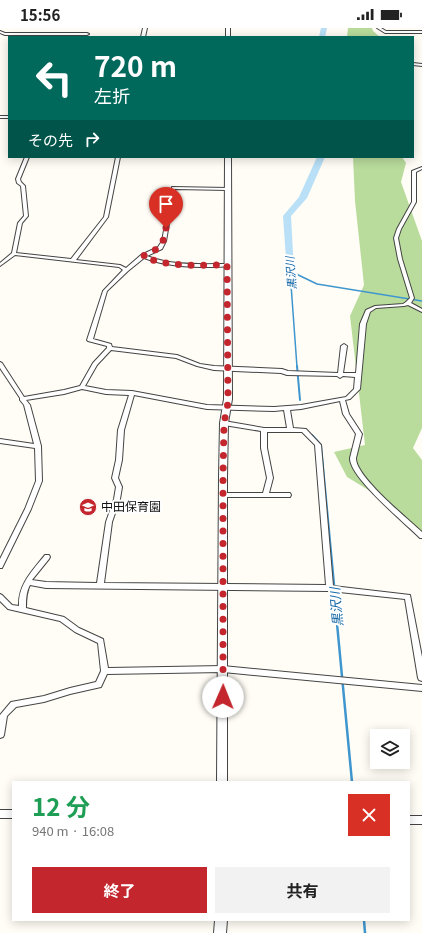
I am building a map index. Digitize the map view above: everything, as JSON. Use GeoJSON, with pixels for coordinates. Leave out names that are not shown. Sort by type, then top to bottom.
{"type":"FeatureCollection","features":[{"type":"Feature","properties":{"kind":"street"},"geometry":{"type":"LineString","coordinates":[[49,34],[52,28]]}},
{"type":"Feature","properties":{"kind":"street"},"geometry":{"type":"LineString","coordinates":[[379,28],[385,32],[422,32]]}},
{"type":"Feature","properties":{"kind":"street"},"geometry":{"type":"LineString","coordinates":[[0,32],[5,34],[88,34]]}},
{"type":"Feature","properties":{"kind":"street"},"geometry":{"type":"LineString","coordinates":[[414,64],[422,65]]}},
{"type":"Feature","properties":{"kind":"street"},"geometry":{"type":"LineString","coordinates":[[0,265],[14,254],[20,223],[26,216],[23,186],[19,183],[18,179],[27,158]]}},
{"type":"Feature","properties":{"kind":"street"},"geometry":{"type":"LineString","coordinates":[[73,260],[106,218],[118,158]]}},
{"type":"Feature","properties":{"kind":"street"},"geometry":{"type":"LineString","coordinates":[[222,781],[224,423],[228,407],[228,158]]}},
{"type":"Feature","properties":{"kind":"street"},"geometry":{"type":"LineString","coordinates":[[408,303],[412,296],[400,258],[396,238],[399,229],[414,202],[414,172],[422,168]]}},
{"type":"Feature","properties":{"kind":"street"},"geometry":{"type":"LineString","coordinates":[[228,189],[173,188],[164,241],[160,248],[143,256],[126,270],[106,291],[90,340],[106,343],[110,348],[177,357],[205,366],[340,376],[359,375]]}},
{"type":"Feature","properties":{"kind":"street"},"geometry":{"type":"LineString","coordinates":[[14,254],[120,266],[126,270]]}},
{"type":"Feature","properties":{"kind":"street"},"geometry":{"type":"LineString","coordinates":[[143,256],[152,260],[183,265],[227,265]]}},
{"type":"Feature","properties":{"kind":"street"},"geometry":{"type":"LineString","coordinates":[[22,398],[64,392],[82,387],[106,392],[132,393],[199,406],[287,408],[320,404],[348,398],[354,394],[357,389],[363,324],[368,311],[375,307],[408,303],[422,312]]}},
{"type":"Feature","properties":{"kind":"street"},"geometry":{"type":"LineString","coordinates":[[340,376],[344,346]]}},
{"type":"Feature","properties":{"kind":"street"},"geometry":{"type":"LineString","coordinates":[[82,387],[95,364],[110,348]]}},
{"type":"Feature","properties":{"kind":"street"},"geometry":{"type":"LineString","coordinates":[[0,364],[27,405],[38,446],[39,481],[28,509],[0,566]]}},
{"type":"Feature","properties":{"kind":"street"},"geometry":{"type":"LineString","coordinates":[[100,586],[109,522],[117,499],[119,487],[115,478],[119,460],[121,430],[132,393]]}},
{"type":"Feature","properties":{"kind":"street"},"geometry":{"type":"LineString","coordinates":[[342,399],[346,414],[359,434],[353,461],[355,469],[369,486],[404,517],[422,536]]}},
{"type":"Feature","properties":{"kind":"street"},"geometry":{"type":"LineString","coordinates":[[287,408],[290,430]]}},
{"type":"Feature","properties":{"kind":"street"},"geometry":{"type":"LineString","coordinates":[[224,423],[264,430],[304,430],[318,445],[330,588]]}},
{"type":"Feature","properties":{"kind":"street"},"geometry":{"type":"LineString","coordinates":[[264,430],[264,448],[270,478],[265,495]]}},
{"type":"Feature","properties":{"kind":"street"},"geometry":{"type":"LineString","coordinates":[[0,441],[38,446]]}},
{"type":"Feature","properties":{"kind":"street"},"geometry":{"type":"LineString","coordinates":[[223,495],[288,495]]}},
{"type":"Feature","properties":{"kind":"street"},"geometry":{"type":"LineString","coordinates":[[23,610],[22,597],[28,582],[47,558]]}},
{"type":"Feature","properties":{"kind":"street"},"geometry":{"type":"LineString","coordinates":[[28,582],[46,585],[330,588],[408,597],[422,678]]}},
{"type":"Feature","properties":{"kind":"street"},"geometry":{"type":"LineString","coordinates":[[0,597],[10,607],[38,612],[62,620],[77,630],[101,641],[105,671],[98,685],[70,691],[44,699],[14,704],[4,715],[0,735]]}},
{"type":"Feature","properties":{"kind":"street"},"geometry":{"type":"LineString","coordinates":[[105,671],[223,669],[422,688]]}},
{"type":"Feature","properties":{"kind":"street"},"geometry":{"type":"LineString","coordinates":[[0,814],[12,814]]}},
{"type":"Feature","properties":{"kind":"street"},"geometry":{"type":"LineString","coordinates":[[410,820],[422,820]]}},
{"type":"Feature","properties":{"kind":"street"},"geometry":{"type":"LineString","coordinates":[[220,933],[221,921]]}},
{"type":"Feature","properties":{"kind":"green space"},"geometry":{"type":"Polygon","coordinates":[[[348,28],[372,28],[379,36],[347,36],[348,28]]]}},
{"type":"Feature","properties":{"kind":"green space"},"geometry":{"type":"Polygon","coordinates":[[[353,158],[403,158],[406,163],[401,182],[422,241],[422,428],[413,448],[422,460],[422,534],[393,505],[347,477],[334,452],[365,445],[350,316],[364,285],[355,201],[353,158]]]}},
{"type":"Feature","properties":{"kind":"waterway","name":"黒沢川"},"geometry":{"type":"LineString","coordinates":[[322,36],[324,28]]}},
{"type":"Feature","properties":{"kind":"waterway","name":"黒沢川"},"geometry":{"type":"LineString","coordinates":[[290,271],[287,216],[303,198],[321,158]]}},
{"type":"Feature","properties":{"kind":"waterway"},"geometry":{"type":"LineString","coordinates":[[297,367],[290,271],[317,284],[422,301]]}},
{"type":"Feature","properties":{"kind":"waterway","name":"黒沢川"},"geometry":{"type":"LineString","coordinates":[[297,366],[300,400]]}},
{"type":"Feature","properties":{"kind":"waterway","name":"黒沢川"},"geometry":{"type":"LineString","coordinates":[[312,435],[321,445],[337,614]]}},
{"type":"Feature","properties":{"kind":"waterway","name":"黒沢川"},"geometry":{"type":"LineString","coordinates":[[336,613],[352,781]]}},
{"type":"Feature","properties":{"kind":"waterway","name":"黒沢川"},"geometry":{"type":"LineString","coordinates":[[364,921],[365,933]]}},
{"type":"Feature","properties":{"kind":"place","name":"中田保育園"},"geometry":{"type":"Point","coordinates":[88,507]}},
{"type":"Feature","properties":{"kind":"route"},"geometry":{"type":"LineString","coordinates":[[166,228],[164,241],[160,248],[143,256],[152,260],[183,265],[227,265],[228,403],[224,423],[223,477],[223,697]]}}]}
